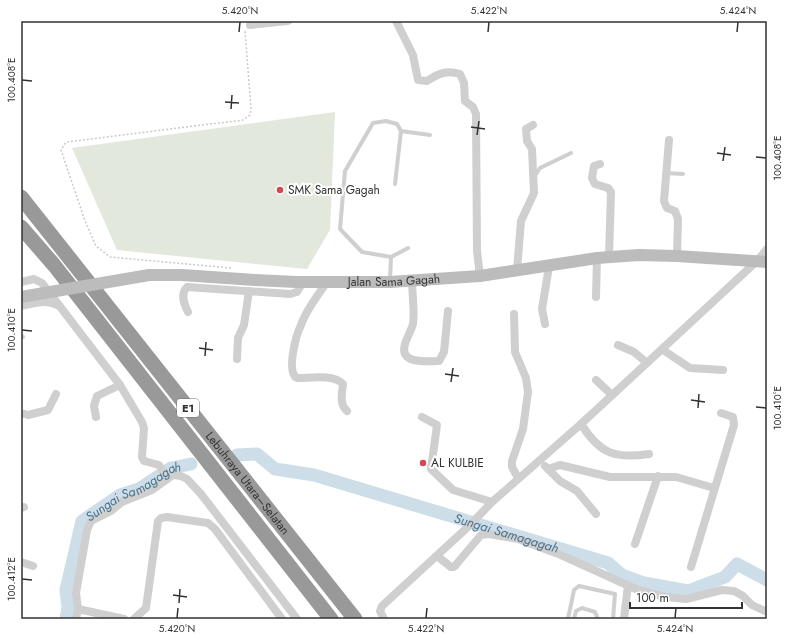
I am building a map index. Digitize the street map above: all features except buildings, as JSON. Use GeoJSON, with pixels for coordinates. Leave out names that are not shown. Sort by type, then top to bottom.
{"type":"FeatureCollection","features":[{"type":"Feature","properties":{"kind":"highway","name":"Lebuhraya Utara–Selatan"},"geometry":{"type":"LineString","coordinates":[[21,197],[355,619]]}},
{"type":"Feature","properties":{"kind":"highway","name":"Lebuhraya Utara–Selatan"},"geometry":{"type":"LineString","coordinates":[[21,228],[54,265],[331,619]]}},
{"type":"Feature","properties":{"kind":"street"},"geometry":{"type":"LineString","coordinates":[[250,25],[288,21]]}},
{"type":"Feature","properties":{"kind":"street"},"geometry":{"type":"LineString","coordinates":[[396,21],[414,56],[418,80],[428,81],[437,74],[447,71],[460,74],[464,83],[465,101],[473,107],[476,114],[477,244],[480,276]]}},
{"type":"Feature","properties":{"kind":"street"},"geometry":{"type":"LineString","coordinates":[[517,270],[518,239],[521,221],[534,193],[532,149],[526,136],[526,129],[533,125]]}},
{"type":"Feature","properties":{"kind":"street"},"geometry":{"type":"LineString","coordinates":[[669,140],[664,201],[667,208],[675,211],[678,219],[677,256]]}},
{"type":"Feature","properties":{"kind":"street"},"geometry":{"type":"LineString","coordinates":[[596,297],[603,257],[611,192],[608,188],[595,184],[592,178],[594,166],[600,164]]}},
{"type":"Feature","properties":{"kind":"street"},"geometry":{"type":"LineString","coordinates":[[384,619],[380,611],[382,606],[470,525],[518,478],[541,460],[647,363],[762,262],[767,249]]}},
{"type":"Feature","properties":{"kind":"street","name":"Jalan Sama Gagah"},"geometry":{"type":"LineString","coordinates":[[21,296],[149,275],[182,275],[303,282],[390,282],[480,276],[548,267],[603,257],[677,256],[762,262]]}},
{"type":"Feature","properties":{"kind":"street"},"geometry":{"type":"LineString","coordinates":[[545,324],[542,309],[548,267]]}},
{"type":"Feature","properties":{"kind":"street"},"geometry":{"type":"LineString","coordinates":[[21,282],[34,279],[42,283],[120,385],[144,428],[142,458],[144,461],[159,464],[167,477]]}},
{"type":"Feature","properties":{"kind":"street"},"geometry":{"type":"LineString","coordinates":[[412,280],[412,325],[404,346],[405,355],[409,359],[414,361],[439,361],[444,352],[448,311]]}},
{"type":"Feature","properties":{"kind":"street"},"geometry":{"type":"LineString","coordinates":[[188,312],[183,298],[187,287],[290,294],[297,292],[303,282]]}},
{"type":"Feature","properties":{"kind":"street"},"geometry":{"type":"LineString","coordinates":[[327,282],[301,324],[292,361],[292,373],[297,378],[334,378],[340,380],[343,384],[341,400],[343,407],[347,411]]}},
{"type":"Feature","properties":{"kind":"street"},"geometry":{"type":"LineString","coordinates":[[237,359],[238,338],[244,325],[249,291]]}},
{"type":"Feature","properties":{"kind":"street"},"geometry":{"type":"LineString","coordinates":[[21,306],[52,302],[59,306]]}},
{"type":"Feature","properties":{"kind":"street"},"geometry":{"type":"LineString","coordinates":[[514,314],[515,352],[526,378],[528,392],[523,429],[512,462],[512,468],[518,478]]}},
{"type":"Feature","properties":{"kind":"street"},"geometry":{"type":"LineString","coordinates":[[618,345],[634,352],[647,363]]}},
{"type":"Feature","properties":{"kind":"street"},"geometry":{"type":"LineString","coordinates":[[663,350],[690,368],[723,370]]}},
{"type":"Feature","properties":{"kind":"street"},"geometry":{"type":"LineString","coordinates":[[596,380],[612,395]]}},
{"type":"Feature","properties":{"kind":"street"},"geometry":{"type":"LineString","coordinates":[[96,417],[94,406],[97,396],[120,385]]}},
{"type":"Feature","properties":{"kind":"street"},"geometry":{"type":"LineString","coordinates":[[21,413],[28,415],[48,410],[56,394]]}},
{"type":"Feature","properties":{"kind":"street"},"geometry":{"type":"LineString","coordinates":[[690,567],[735,421],[733,417],[720,413]]}},
{"type":"Feature","properties":{"kind":"street"},"geometry":{"type":"LineString","coordinates":[[422,417],[437,425],[431,469],[453,490],[492,502]]}},
{"type":"Feature","properties":{"kind":"street"},"geometry":{"type":"LineString","coordinates":[[581,424],[591,440],[601,449],[622,456],[649,454]]}},
{"type":"Feature","properties":{"kind":"street"},"geometry":{"type":"LineString","coordinates":[[541,460],[560,481],[577,491],[596,514]]}},
{"type":"Feature","properties":{"kind":"street"},"geometry":{"type":"LineString","coordinates":[[548,469],[560,465],[610,477],[676,477],[714,488]]}},
{"type":"Feature","properties":{"kind":"street"},"geometry":{"type":"LineString","coordinates":[[76,619],[78,609],[76,594],[87,530],[91,521],[111,511],[122,502],[152,490],[167,477],[173,475],[181,476],[201,494],[297,619]]}},
{"type":"Feature","properties":{"kind":"street"},"geometry":{"type":"LineString","coordinates":[[636,544],[658,476]]}},
{"type":"Feature","properties":{"kind":"street"},"geometry":{"type":"LineString","coordinates":[[134,619],[146,608],[158,521],[161,518],[167,517],[208,523],[215,529],[282,619]]}},
{"type":"Feature","properties":{"kind":"street"},"geometry":{"type":"LineString","coordinates":[[437,556],[451,567],[454,567],[481,535],[489,534],[518,539],[561,555],[638,590],[666,597],[686,598],[722,590],[734,591],[743,596],[752,605],[767,612]]}},
{"type":"Feature","properties":{"kind":"street"},"geometry":{"type":"LineString","coordinates":[[21,562],[33,566]]}},
{"type":"Feature","properties":{"kind":"street"},"geometry":{"type":"LineString","coordinates":[[624,619],[628,585]]}},
{"type":"Feature","properties":{"kind":"street"},"geometry":{"type":"LineString","coordinates":[[78,609],[124,619]]}},
{"type":"Feature","properties":{"kind":"lane"},"geometry":{"type":"LineString","coordinates":[[395,184],[401,131],[397,124],[386,121],[373,123],[345,171],[340,229],[362,252],[391,257],[408,248]]}},
{"type":"Feature","properties":{"kind":"lane"},"geometry":{"type":"LineString","coordinates":[[401,131],[430,134]]}},
{"type":"Feature","properties":{"kind":"lane"},"geometry":{"type":"LineString","coordinates":[[534,177],[540,168],[571,153]]}},
{"type":"Feature","properties":{"kind":"lane"},"geometry":{"type":"LineString","coordinates":[[666,173],[683,174]]}},
{"type":"Feature","properties":{"kind":"lane"},"geometry":{"type":"LineString","coordinates":[[390,282],[391,257]]}},
{"type":"Feature","properties":{"kind":"lane"},"geometry":{"type":"LineString","coordinates":[[568,619],[574,590],[579,586],[615,594],[613,619]]}},
{"type":"Feature","properties":{"kind":"lane"},"geometry":{"type":"LineString","coordinates":[[574,619],[576,611],[582,608],[595,612],[598,619]]}},
{"type":"Feature","properties":{"kind":"path"},"geometry":{"type":"LineString","coordinates":[[234,268],[110,257],[96,246],[84,220],[61,150],[66,142],[243,120],[250,115],[251,109],[244,36],[245,29],[250,25]]}},
{"type":"Feature","properties":{"kind":"shaded area"},"geometry":{"type":"Polygon","coordinates":[[[335,112],[330,230],[307,269],[117,250],[72,148],[335,112]]]}},
{"type":"Feature","properties":{"kind":"waterway","name":"Sungai Samagagah"},"geometry":{"type":"LineString","coordinates":[[237,455],[257,454],[275,469],[314,475],[608,563],[622,575],[644,583],[688,591],[725,577],[737,564],[767,580]]}},
{"type":"Feature","properties":{"kind":"waterway","name":"Sungai Samagagah"},"geometry":{"type":"LineString","coordinates":[[66,619],[68,608],[66,590],[82,521],[120,495],[139,489],[171,468],[191,464]]}},
{"type":"Feature","properties":{"kind":"place","name":"SMK Sama Gagah"},"geometry":{"type":"Point","coordinates":[280,190]}},
{"type":"Feature","properties":{"kind":"place","name":"AL KULBIE"},"geometry":{"type":"Point","coordinates":[423,463]}}]}
